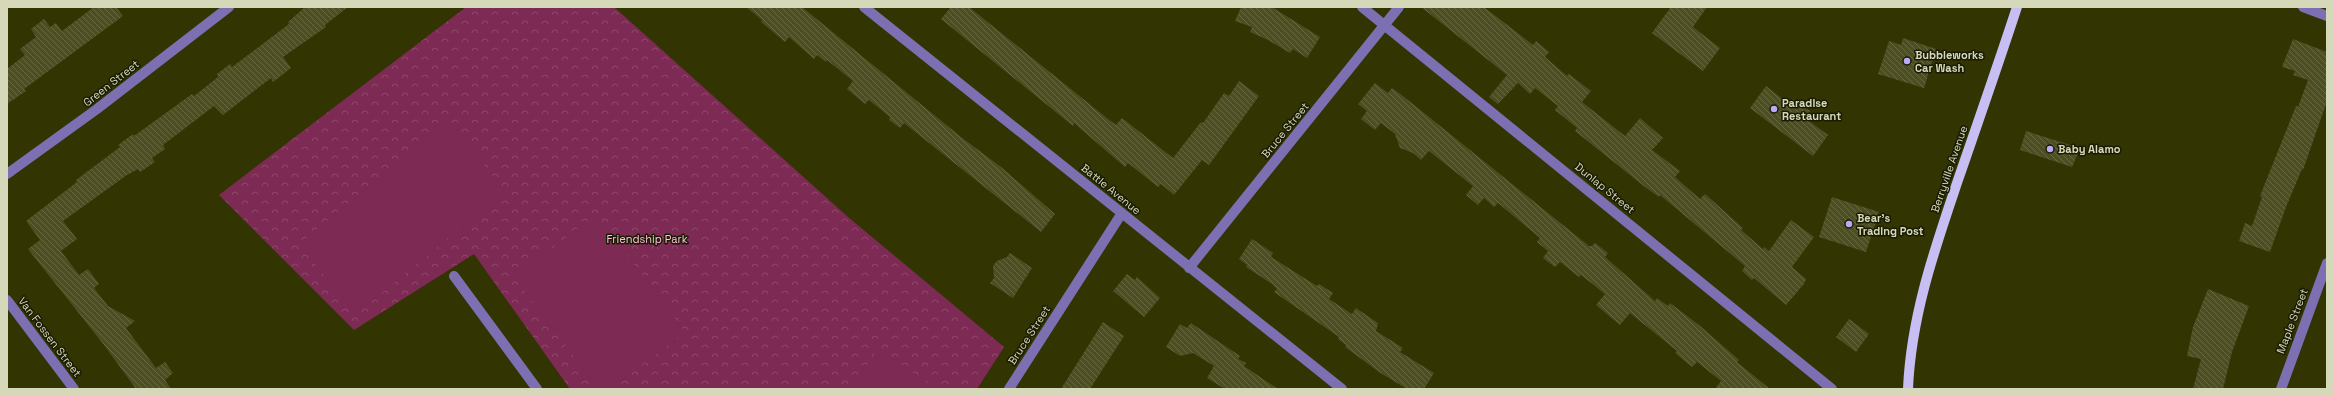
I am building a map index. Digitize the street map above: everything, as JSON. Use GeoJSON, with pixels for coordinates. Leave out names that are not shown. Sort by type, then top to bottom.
{"type":"FeatureCollection","features":[{"type":"Feature","properties":{"kind":"main road","name":"Berryville Avenue"},"geometry":{"type":"LineString","coordinates":[[1908,389],[1913,338],[1923,290],[1933,256],[2017,7]]}},
{"type":"Feature","properties":{"kind":"street","name":"Green Street"},"geometry":{"type":"LineString","coordinates":[[7,174],[97,110],[228,7]]}},
{"type":"Feature","properties":{"kind":"street","name":"Battle Avenue"},"geometry":{"type":"LineString","coordinates":[[864,7],[1342,389]]}},
{"type":"Feature","properties":{"kind":"street","name":"Dunlap Street"},"geometry":{"type":"LineString","coordinates":[[1362,7],[1680,263],[1832,389]]}},
{"type":"Feature","properties":{"kind":"street","name":"Bruce Street"},"geometry":{"type":"LineString","coordinates":[[1189,268],[1399,7]]}},
{"type":"Feature","properties":{"kind":"street"},"geometry":{"type":"LineString","coordinates":[[2303,7],[2327,16]]}},
{"type":"Feature","properties":{"kind":"street","name":"Bruce Street"},"geometry":{"type":"LineString","coordinates":[[1009,389],[1122,213]]}},
{"type":"Feature","properties":{"kind":"street","name":"Maple Street"},"geometry":{"type":"LineString","coordinates":[[2281,389],[2327,263]]}},
{"type":"Feature","properties":{"kind":"street"},"geometry":{"type":"LineString","coordinates":[[454,276],[537,389]]}},
{"type":"Feature","properties":{"kind":"street","name":"Van Fossen Street"},"geometry":{"type":"LineString","coordinates":[[7,300],[74,389]]}},
{"type":"Feature","properties":{"kind":"green space","name":"Friendship Park"},"geometry":{"type":"Polygon","coordinates":[[[466,7],[614,7],[848,217],[1004,347],[977,389],[570,389],[474,254],[354,330],[219,195],[466,7]]]}},
{"type":"Feature","properties":{"kind":"green space"},"geometry":{"type":"Polygon","coordinates":[[[448,121],[505,191],[356,314],[299,244],[448,121]]]}},
{"type":"Feature","properties":{"kind":"green space"},"geometry":{"type":"Polygon","coordinates":[[[596,215],[685,332],[610,389],[599,389],[514,277],[596,215]]]}},
{"type":"Feature","properties":{"kind":"green space"},"geometry":{"type":"Polygon","coordinates":[[[878,349],[937,389],[861,389],[854,385],[878,349]]]}},
{"type":"Feature","properties":{"kind":"building"},"geometry":{"type":"Polygon","coordinates":[[[94,7],[116,7],[123,16],[24,89],[26,91],[7,104],[7,69],[25,55],[20,49],[36,37],[31,29],[44,19],[50,27],[56,23],[62,31],[94,7]]]}},
{"type":"Feature","properties":{"kind":"building"},"geometry":{"type":"Polygon","coordinates":[[[305,7],[348,7],[325,25],[326,27],[283,57],[291,68],[273,82],[271,78],[223,115],[214,106],[163,145],[165,149],[152,158],[155,162],[140,172],[138,169],[127,175],[63,221],[77,239],[61,251],[79,275],[88,269],[99,284],[94,288],[108,306],[135,321],[126,328],[156,368],[165,362],[173,373],[165,380],[171,389],[136,389],[104,345],[28,249],[40,240],[26,221],[77,182],[76,180],[120,147],[118,145],[133,134],[134,136],[192,94],[194,96],[218,77],[217,74],[230,64],[232,67],[289,24],[288,22],[305,7]]]}},
{"type":"Feature","properties":{"kind":"building"},"geometry":{"type":"Polygon","coordinates":[[[746,7],[802,7],[961,137],[1001,167],[1055,214],[1041,232],[904,123],[900,128],[889,120],[890,117],[869,100],[865,104],[847,89],[853,81],[827,60],[826,62],[817,55],[814,59],[789,37],[785,42],[746,7]]]}},
{"type":"Feature","properties":{"kind":"building"},"geometry":{"type":"Polygon","coordinates":[[[951,7],[969,7],[1116,125],[1122,118],[1173,158],[1201,122],[1203,123],[1224,93],[1229,96],[1239,81],[1259,96],[1209,165],[1202,160],[1174,195],[1161,184],[1158,187],[1128,163],[1125,167],[1074,123],[1073,126],[941,19],[951,7]]]}},
{"type":"Feature","properties":{"kind":"building"},"geometry":{"type":"Polygon","coordinates":[[[1241,7],[1270,7],[1320,37],[1307,58],[1293,49],[1290,53],[1268,40],[1250,32],[1252,27],[1235,21],[1241,7]]]}},
{"type":"Feature","properties":{"kind":"building"},"geometry":{"type":"Polygon","coordinates":[[[1421,7],[1484,7],[1533,45],[1536,41],[1549,52],[1545,57],[1567,76],[1569,74],[1591,91],[1582,102],[1625,136],[1640,118],[1663,138],[1652,150],[1680,171],[1675,177],[1700,199],[1705,194],[1743,228],[1741,230],[1763,249],[1764,247],[1769,251],[1791,220],[1814,237],[1792,267],[1806,279],[1804,284],[1786,305],[1754,278],[1752,280],[1742,271],[1745,266],[1660,195],[1659,197],[1645,187],[1575,131],[1577,128],[1555,110],[1558,106],[1535,88],[1530,94],[1518,83],[1498,104],[1489,97],[1507,75],[1421,7]]]}},
{"type":"Feature","properties":{"kind":"building"},"geometry":{"type":"Polygon","coordinates":[[[1671,7],[1707,7],[1693,27],[1720,48],[1703,71],[1652,33],[1671,7]]]}},
{"type":"Feature","properties":{"kind":"building","name":"Bubbleworks Car Wash"},"geometry":{"type":"Polygon","coordinates":[[[1903,38],[1936,49],[1924,88],[1878,74],[1889,41],[1901,45],[1903,38]]]}},
{"type":"Feature","properties":{"kind":"building"},"geometry":{"type":"Polygon","coordinates":[[[2293,39],[2327,52],[2327,101],[2303,170],[2302,169],[2286,207],[2270,252],[2239,241],[2245,223],[2252,226],[2262,197],[2260,196],[2308,80],[2293,75],[2295,71],[2282,67],[2293,39]]]}},
{"type":"Feature","properties":{"kind":"building"},"geometry":{"type":"Polygon","coordinates":[[[1375,83],[1388,93],[1392,88],[1403,96],[1589,246],[1592,246],[1595,243],[1608,253],[1605,257],[1655,301],[1657,298],[1668,306],[1670,303],[1699,325],[1739,360],[1737,362],[1770,389],[1715,389],[1721,381],[1697,362],[1692,367],[1675,353],[1677,351],[1630,313],[1620,325],[1596,305],[1605,294],[1581,275],[1579,277],[1560,262],[1555,267],[1543,258],[1548,251],[1537,242],[1540,238],[1498,203],[1494,207],[1484,198],[1478,205],[1466,195],[1473,186],[1429,151],[1421,160],[1413,153],[1400,148],[1395,134],[1381,123],[1375,130],[1361,119],[1367,111],[1358,104],[1375,83]]]}},
{"type":"Feature","properties":{"kind":"building"},"geometry":{"type":"Polygon","coordinates":[[[1766,86],[1789,104],[1793,99],[1810,111],[1805,118],[1828,135],[1813,156],[1750,108],[1766,86]]]}},
{"type":"Feature","properties":{"kind":"building","name":"Baby Alamo"},"geometry":{"type":"Polygon","coordinates":[[[2026,131],[2080,148],[2072,167],[2020,150],[2026,131]]]}},
{"type":"Feature","properties":{"kind":"building","name":"Bear's Trading Post"},"geometry":{"type":"Polygon","coordinates":[[[1832,197],[1879,212],[1866,252],[1819,237],[1832,197]]]}},
{"type":"Feature","properties":{"kind":"building"},"geometry":{"type":"Polygon","coordinates":[[[1252,239],[1273,253],[1271,257],[1317,286],[1319,284],[1333,293],[1329,299],[1352,314],[1356,308],[1378,323],[1376,331],[1403,348],[1400,352],[1434,373],[1424,389],[1407,389],[1379,372],[1345,347],[1346,345],[1338,339],[1339,337],[1274,292],[1277,289],[1272,284],[1246,267],[1247,265],[1239,259],[1252,239]]]}},
{"type":"Feature","properties":{"kind":"building"},"geometry":{"type":"Polygon","coordinates":[[[1010,253],[1032,268],[1013,298],[990,283],[994,278],[993,266],[997,261],[1007,257],[1010,253]]]}},
{"type":"Feature","properties":{"kind":"building"},"geometry":{"type":"Polygon","coordinates":[[[1127,274],[1135,280],[1137,277],[1160,298],[1144,317],[1113,291],[1127,274]]]}},
{"type":"Feature","properties":{"kind":"building"},"geometry":{"type":"Polygon","coordinates":[[[2208,289],[2249,306],[2232,352],[2223,389],[2193,389],[2201,359],[2187,356],[2193,327],[2208,289]]]}},
{"type":"Feature","properties":{"kind":"building"},"geometry":{"type":"Polygon","coordinates":[[[1849,319],[1869,334],[1856,352],[1836,337],[1849,319]]]}},
{"type":"Feature","properties":{"kind":"building"},"geometry":{"type":"Polygon","coordinates":[[[1103,322],[1124,336],[1090,389],[1061,389],[1103,322]]]}},
{"type":"Feature","properties":{"kind":"building"},"geometry":{"type":"Polygon","coordinates":[[[1191,323],[1240,356],[1238,359],[1246,363],[1244,366],[1278,389],[1225,389],[1207,378],[1214,366],[1193,353],[1180,356],[1166,347],[1180,324],[1187,328],[1191,323]]]}},
{"type":"Feature","properties":{"kind":"place","name":"Bubbleworks Car Wash"},"geometry":{"type":"Point","coordinates":[1907,61]}},
{"type":"Feature","properties":{"kind":"place","name":"Paradise Restaurant"},"geometry":{"type":"Point","coordinates":[1774,109]}},
{"type":"Feature","properties":{"kind":"place","name":"Baby Alamo"},"geometry":{"type":"Point","coordinates":[2050,149]}},
{"type":"Feature","properties":{"kind":"place","name":"Bear's Trading Post"},"geometry":{"type":"Point","coordinates":[1849,224]}}]}
